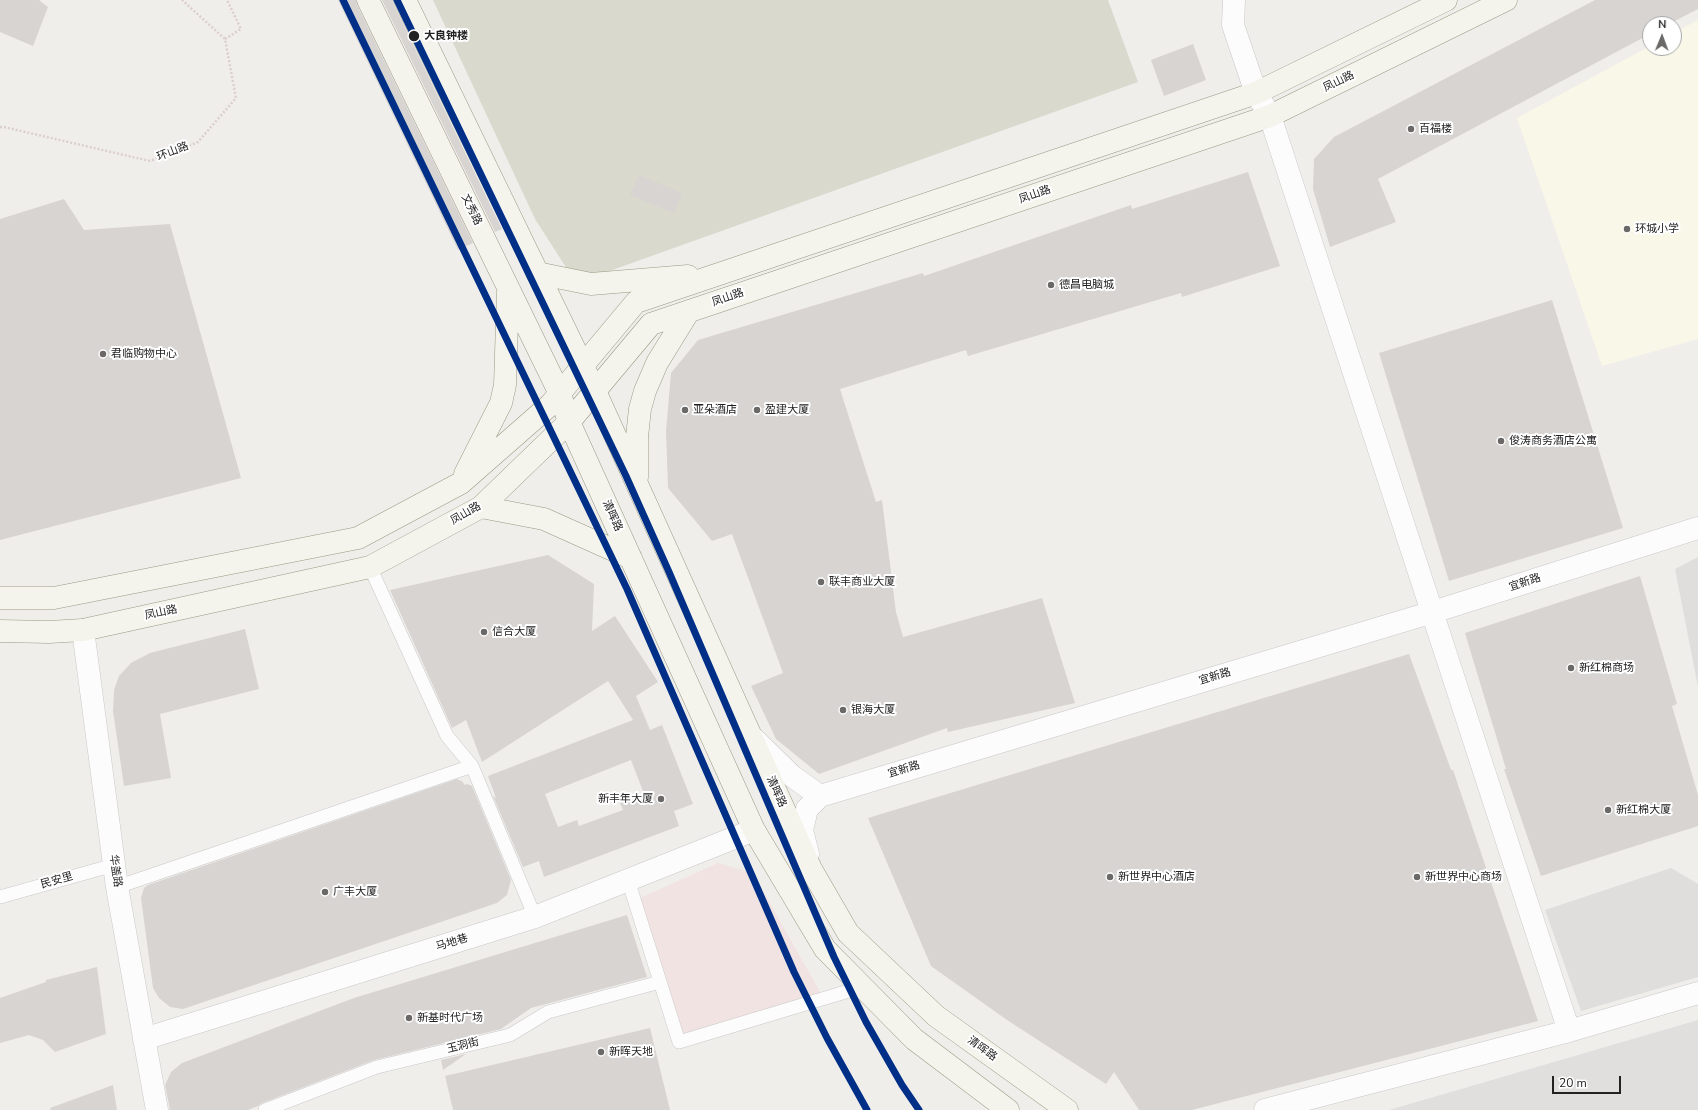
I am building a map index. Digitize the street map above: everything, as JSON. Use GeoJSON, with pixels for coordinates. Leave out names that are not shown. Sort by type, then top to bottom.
{"type":"FeatureCollection","features":[{"type":"Feature","properties":{"kind":"main road","name":"文秀路"},"geometry":{"type":"LineString","coordinates":[[368,0],[560,394],[569,422]]}},
{"type":"Feature","properties":{"kind":"main road"},"geometry":{"type":"LineString","coordinates":[[405,0],[595,391]]}},
{"type":"Feature","properties":{"kind":"main road"},"geometry":{"type":"LineString","coordinates":[[0,598],[54,598],[358,538],[461,483],[550,405],[636,302],[1256,93],[1446,0]]}},
{"type":"Feature","properties":{"kind":"main road","name":"凤山路"},"geometry":{"type":"LineString","coordinates":[[0,631],[48,632],[83,630],[370,567],[481,507],[569,422],[651,324],[1270,116],[1506,0]]}},
{"type":"Feature","properties":{"kind":"main road"},"geometry":{"type":"LineString","coordinates":[[537,273],[591,284],[721,273]]}},
{"type":"Feature","properties":{"kind":"main road"},"geometry":{"type":"LineString","coordinates":[[461,483],[501,403],[505,385],[509,288]]}},
{"type":"Feature","properties":{"kind":"main road"},"geometry":{"type":"LineString","coordinates":[[637,484],[637,437],[640,410],[645,391],[657,363],[689,311]]}},
{"type":"Feature","properties":{"kind":"main road","name":"清晖路"},"geometry":{"type":"LineString","coordinates":[[595,391],[811,869],[848,933],[936,1016],[1067,1110]]}},
{"type":"Feature","properties":{"kind":"main road","name":"清晖路"},"geometry":{"type":"LineString","coordinates":[[569,422],[754,830],[825,949],[914,1039],[1008,1110]]}},
{"type":"Feature","properties":{"kind":"main road"},"geometry":{"type":"LineString","coordinates":[[481,507],[544,519],[631,558]]}},
{"type":"Feature","properties":{"kind":"street"},"geometry":{"type":"LineString","coordinates":[[1234,0],[1233,25],[1256,93],[1270,116],[1569,1031]]}},
{"type":"Feature","properties":{"kind":"street","name":"宜新路"},"geometry":{"type":"LineString","coordinates":[[820,796],[1433,612],[1698,528]]}},
{"type":"Feature","properties":{"kind":"street","name":"华盖路"},"geometry":{"type":"LineString","coordinates":[[83,630],[117,887],[156,1110]]}},
{"type":"Feature","properties":{"kind":"street"},"geometry":{"type":"LineString","coordinates":[[749,734],[792,776],[820,796],[807,809],[802,830],[811,869]]}},
{"type":"Feature","properties":{"kind":"street","name":"马地巷"},"geometry":{"type":"LineString","coordinates":[[144,1039],[535,917],[754,830]]}},
{"type":"Feature","properties":{"kind":"street"},"geometry":{"type":"LineString","coordinates":[[1265,1110],[1569,1031],[1698,993]]}},
{"type":"Feature","properties":{"kind":"lane"},"geometry":{"type":"LineString","coordinates":[[370,567],[447,736],[472,766],[535,917]]}},
{"type":"Feature","properties":{"kind":"lane"},"geometry":{"type":"LineString","coordinates":[[117,887],[472,766]]}},
{"type":"Feature","properties":{"kind":"lane","name":"民安里"},"geometry":{"type":"LineString","coordinates":[[0,897],[114,865]]}},
{"type":"Feature","properties":{"kind":"lane"},"geometry":{"type":"LineString","coordinates":[[628,880],[679,1042],[862,986]]}},
{"type":"Feature","properties":{"kind":"lane","name":"玉洞街"},"geometry":{"type":"LineString","coordinates":[[266,1110],[377,1068],[510,1035],[548,1012],[660,982]]}},
{"type":"Feature","properties":{"kind":"path"},"geometry":{"type":"LineString","coordinates":[[182,0],[225,39],[242,29],[227,0]]}},
{"type":"Feature","properties":{"kind":"path","name":"环山路"},"geometry":{"type":"LineString","coordinates":[[0,127],[150,161],[198,142],[236,98],[225,39]]}},
{"type":"Feature","properties":{"kind":"shaded area"},"geometry":{"type":"Polygon","coordinates":[[[433,0],[1108,0],[1138,82],[576,283],[535,219],[433,0]]]}},
{"type":"Feature","properties":{"kind":"shaded area","name":"环城小学"},"geometry":{"type":"Polygon","coordinates":[[[1698,20],[1698,339],[1602,366],[1517,118],[1642,50],[1642,56],[1682,56],[1682,29],[1698,20]]]}},
{"type":"Feature","properties":{"kind":"shaded area"},"geometry":{"type":"Polygon","coordinates":[[[1698,557],[1698,687],[1675,569],[1698,557]]]}},
{"type":"Feature","properties":{"kind":"shaded area"},"geometry":{"type":"Polygon","coordinates":[[[718,863],[753,873],[827,1004],[674,1047],[629,903],[718,863]]]}},
{"type":"Feature","properties":{"kind":"shaded area"},"geometry":{"type":"Polygon","coordinates":[[[1671,868],[1698,884],[1698,977],[1581,1011],[1545,910],[1671,868]]]}},
{"type":"Feature","properties":{"kind":"shaded area"},"geometry":{"type":"Polygon","coordinates":[[[1698,1020],[1698,1110],[1389,1110],[1698,1020]]]}},
{"type":"Feature","properties":{"kind":"building"},"geometry":{"type":"Polygon","coordinates":[[[0,0],[39,0],[48,7],[33,46],[0,32],[0,0]]]}},
{"type":"Feature","properties":{"kind":"building"},"geometry":{"type":"Polygon","coordinates":[[[338,0],[356,0],[357,5],[473,243],[458,250],[338,0]]]}},
{"type":"Feature","properties":{"kind":"building"},"geometry":{"type":"Polygon","coordinates":[[[382,0],[393,0],[394,5],[502,229],[495,232],[382,0]]]}},
{"type":"Feature","properties":{"kind":"building","name":"百福楼"},"geometry":{"type":"Polygon","coordinates":[[[1595,0],[1698,0],[1698,9],[1682,17],[1682,16],[1642,16],[1642,38],[1378,179],[1396,222],[1330,247],[1313,189],[1314,159],[1334,137],[1595,0]]]}},
{"type":"Feature","properties":{"kind":"building"},"geometry":{"type":"Polygon","coordinates":[[[1193,44],[1206,80],[1164,96],[1151,60],[1193,44]]]}},
{"type":"Feature","properties":{"kind":"building"},"geometry":{"type":"Polygon","coordinates":[[[1248,172],[1280,266],[1182,297],[1181,293],[968,356],[966,350],[840,389],[876,502],[882,500],[896,612],[903,637],[1042,598],[1075,703],[948,732],[947,728],[819,774],[776,739],[751,686],[783,673],[732,534],[712,541],[668,488],[666,431],[671,373],[698,340],[923,273],[924,276],[1131,205],[1132,209],[1248,172]]]}},
{"type":"Feature","properties":{"kind":"building"},"geometry":{"type":"Polygon","coordinates":[[[639,175],[682,193],[674,213],[630,195],[639,175]]]}},
{"type":"Feature","properties":{"kind":"building","name":"君临购物中心"},"geometry":{"type":"Polygon","coordinates":[[[64,199],[84,230],[170,224],[241,478],[0,540],[0,219],[64,199]]]}},
{"type":"Feature","properties":{"kind":"building","name":"俊涛商务酒店公寓"},"geometry":{"type":"Polygon","coordinates":[[[1552,300],[1623,528],[1449,581],[1379,353],[1552,300]]]}},
{"type":"Feature","properties":{"kind":"building"},"geometry":{"type":"Polygon","coordinates":[[[548,555],[594,584],[592,631],[615,616],[658,682],[636,696],[650,730],[662,725],[693,804],[674,811],[679,826],[544,877],[539,861],[523,867],[493,796],[496,798],[488,776],[633,720],[608,681],[482,762],[466,720],[452,728],[390,590],[548,555]],[[631,760],[545,794],[558,827],[577,820],[579,826],[623,810],[620,803],[644,794],[631,760]]]}},
{"type":"Feature","properties":{"kind":"building"},"geometry":{"type":"Polygon","coordinates":[[[1640,576],[1677,704],[1672,706],[1698,795],[1698,826],[1541,876],[1504,769],[1506,769],[1465,633],[1640,576]]]}},
{"type":"Feature","properties":{"kind":"building"},"geometry":{"type":"Polygon","coordinates":[[[245,629],[259,689],[160,714],[171,778],[124,786],[113,711],[114,690],[119,676],[131,663],[150,653],[245,629]]]}},
{"type":"Feature","properties":{"kind":"building","name":"新世界中心酒店"},"geometry":{"type":"Polygon","coordinates":[[[1409,654],[1451,770],[1453,770],[1538,1021],[1192,1110],[1139,1110],[1114,1072],[1106,1084],[1007,1020],[931,966],[868,818],[1409,654]]]}},
{"type":"Feature","properties":{"kind":"building","name":"广丰大厦"},"geometry":{"type":"Polygon","coordinates":[[[457,779],[463,782],[464,785],[467,784],[472,786],[511,880],[507,895],[497,903],[183,1009],[170,1007],[159,998],[153,988],[141,898],[144,888],[148,885],[457,779]]]}},
{"type":"Feature","properties":{"kind":"building","name":"新基时代广场"},"geometry":{"type":"Polygon","coordinates":[[[627,915],[647,977],[531,1008],[501,1029],[374,1060],[262,1103],[248,1110],[170,1110],[165,1085],[171,1072],[182,1063],[354,998],[627,915]]]}},
{"type":"Feature","properties":{"kind":"building"},"geometry":{"type":"Polygon","coordinates":[[[97,967],[106,1034],[55,1052],[43,1040],[29,1035],[0,1043],[0,998],[46,982],[46,980],[97,967]]]}},
{"type":"Feature","properties":{"kind":"building","name":"新晖天地"},"geometry":{"type":"Polygon","coordinates":[[[650,1028],[670,1110],[453,1110],[445,1076],[650,1028]]]}},
{"type":"Feature","properties":{"kind":"building"},"geometry":{"type":"Polygon","coordinates":[[[466,1054],[443,1070],[441,1060],[466,1054]]]}},
{"type":"Feature","properties":{"kind":"building"},"geometry":{"type":"Polygon","coordinates":[[[113,1085],[117,1110],[51,1110],[50,1108],[113,1085]]]}},
{"type":"Feature","properties":{"kind":"transit line"},"geometry":{"type":"LineString","coordinates":[[343,0],[627,589],[794,972],[827,1038],[867,1110]]}},
{"type":"Feature","properties":{"kind":"transit line"},"geometry":{"type":"LineString","coordinates":[[397,0],[626,476],[669,572],[834,957],[866,1022],[902,1085],[919,1110]]}},
{"type":"Feature","properties":{"kind":"place","name":"大良钟楼"},"geometry":{"type":"Point","coordinates":[414,36]}},
{"type":"Feature","properties":{"kind":"place","name":"百福楼"},"geometry":{"type":"Point","coordinates":[1411,129]}},
{"type":"Feature","properties":{"kind":"place","name":"环城小学"},"geometry":{"type":"Point","coordinates":[1627,229]}},
{"type":"Feature","properties":{"kind":"place","name":"德昌电脑城"},"geometry":{"type":"Point","coordinates":[1051,285]}},
{"type":"Feature","properties":{"kind":"place","name":"君临购物中心"},"geometry":{"type":"Point","coordinates":[103,354]}},
{"type":"Feature","properties":{"kind":"place","name":"亚朵酒店"},"geometry":{"type":"Point","coordinates":[685,410]}},
{"type":"Feature","properties":{"kind":"place","name":"盈建大厦"},"geometry":{"type":"Point","coordinates":[757,410]}},
{"type":"Feature","properties":{"kind":"place","name":"俊涛商务酒店公寓"},"geometry":{"type":"Point","coordinates":[1501,441]}},
{"type":"Feature","properties":{"kind":"place","name":"联丰商业大厦"},"geometry":{"type":"Point","coordinates":[821,582]}},
{"type":"Feature","properties":{"kind":"place","name":"信合大厦"},"geometry":{"type":"Point","coordinates":[484,632]}},
{"type":"Feature","properties":{"kind":"place","name":"新红棉商场"},"geometry":{"type":"Point","coordinates":[1571,668]}},
{"type":"Feature","properties":{"kind":"place","name":"银海大厦"},"geometry":{"type":"Point","coordinates":[843,710]}},
{"type":"Feature","properties":{"kind":"place","name":"新丰年大厦"},"geometry":{"type":"Point","coordinates":[661,799]}},
{"type":"Feature","properties":{"kind":"place","name":"新红棉大厦"},"geometry":{"type":"Point","coordinates":[1608,810]}},
{"type":"Feature","properties":{"kind":"place","name":"新世界中心酒店"},"geometry":{"type":"Point","coordinates":[1110,877]}},
{"type":"Feature","properties":{"kind":"place","name":"新世界中心商场"},"geometry":{"type":"Point","coordinates":[1417,877]}},
{"type":"Feature","properties":{"kind":"place","name":"广丰大厦"},"geometry":{"type":"Point","coordinates":[325,892]}},
{"type":"Feature","properties":{"kind":"place","name":"新基时代广场"},"geometry":{"type":"Point","coordinates":[409,1018]}},
{"type":"Feature","properties":{"kind":"place","name":"新晖天地"},"geometry":{"type":"Point","coordinates":[601,1052]}}]}
